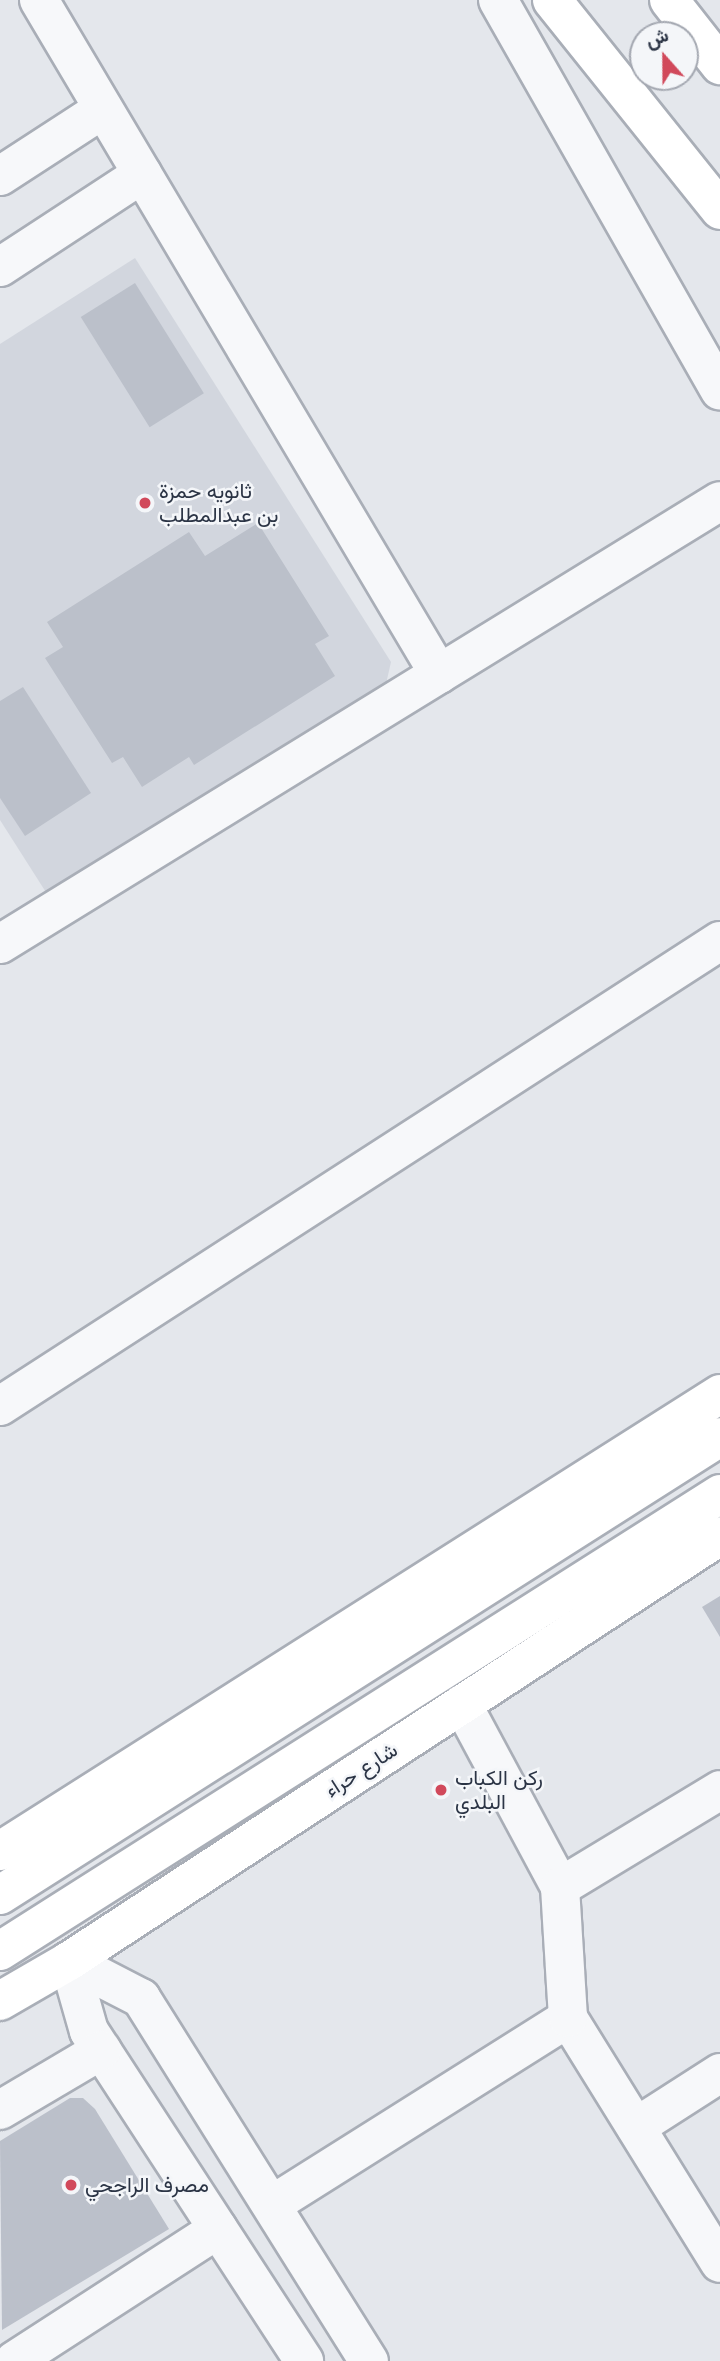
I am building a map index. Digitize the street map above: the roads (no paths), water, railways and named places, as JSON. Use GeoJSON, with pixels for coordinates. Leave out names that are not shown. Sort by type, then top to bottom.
{"type":"FeatureCollection","features":[{"type":"Feature","properties":{"kind":"main road"},"geometry":{"type":"LineString","coordinates":[[552,0],[720,210]]}},
{"type":"Feature","properties":{"kind":"main road"},"geometry":{"type":"LineString","coordinates":[[669,0],[720,65]]}},
{"type":"Feature","properties":{"kind":"main road"},"geometry":{"type":"LineString","coordinates":[[0,1851],[720,1394]]}},
{"type":"Feature","properties":{"kind":"main road"},"geometry":{"type":"LineString","coordinates":[[0,1895],[720,1437]]}},
{"type":"Feature","properties":{"kind":"main road","name":"شارع حراء"},"geometry":{"type":"LineString","coordinates":[[0,1951],[720,1494]]}},
{"type":"Feature","properties":{"kind":"main road","name":"شارع حراء"},"geometry":{"type":"LineString","coordinates":[[0,2001],[69,1961],[720,1536]]}},
{"type":"Feature","properties":{"kind":"street"},"geometry":{"type":"LineString","coordinates":[[39,0],[439,674]]}},
{"type":"Feature","properties":{"kind":"street"},"geometry":{"type":"LineString","coordinates":[[498,0],[720,390]]}},
{"type":"Feature","properties":{"kind":"street"},"geometry":{"type":"LineString","coordinates":[[0,176],[103,109]]}},
{"type":"Feature","properties":{"kind":"street"},"geometry":{"type":"LineString","coordinates":[[0,267],[142,174]]}},
{"type":"Feature","properties":{"kind":"street"},"geometry":{"type":"LineString","coordinates":[[1,940],[720,501]]}},
{"type":"Feature","properties":{"kind":"street"},"geometry":{"type":"LineString","coordinates":[[0,1406],[720,941]]}},
{"type":"Feature","properties":{"kind":"street"},"geometry":{"type":"LineString","coordinates":[[462,1704],[559,1887],[568,2018],[720,2263]]}},
{"type":"Feature","properties":{"kind":"street"},"geometry":{"type":"LineString","coordinates":[[559,1887],[720,1790]]}},
{"type":"Feature","properties":{"kind":"street"},"geometry":{"type":"LineString","coordinates":[[69,1961],[89,2031],[304,2361]]}},
{"type":"Feature","properties":{"kind":"street"},"geometry":{"type":"LineString","coordinates":[[69,1961],[141,1998],[273,2204],[369,2361]]}},
{"type":"Feature","properties":{"kind":"street"},"geometry":{"type":"LineString","coordinates":[[273,2204],[568,2018]]}},
{"type":"Feature","properties":{"kind":"street"},"geometry":{"type":"LineString","coordinates":[[0,2110],[102,2050]]}},
{"type":"Feature","properties":{"kind":"street"},"geometry":{"type":"LineString","coordinates":[[636,2127],[720,2073]]}},
{"type":"Feature","properties":{"kind":"street"},"geometry":{"type":"LineString","coordinates":[[14,2361],[218,2228]]}},
{"type":"Feature","properties":{"kind":"place","name":"ثانويه حمزة بن عبدالمطلب"},"geometry":{"type":"Point","coordinates":[145,503]}},
{"type":"Feature","properties":{"kind":"place","name":"ركن الكباب البلدي"},"geometry":{"type":"Point","coordinates":[441,1790]}},
{"type":"Feature","properties":{"kind":"place","name":"مصرف الراجحي"},"geometry":{"type":"Point","coordinates":[71,2185]}}]}
